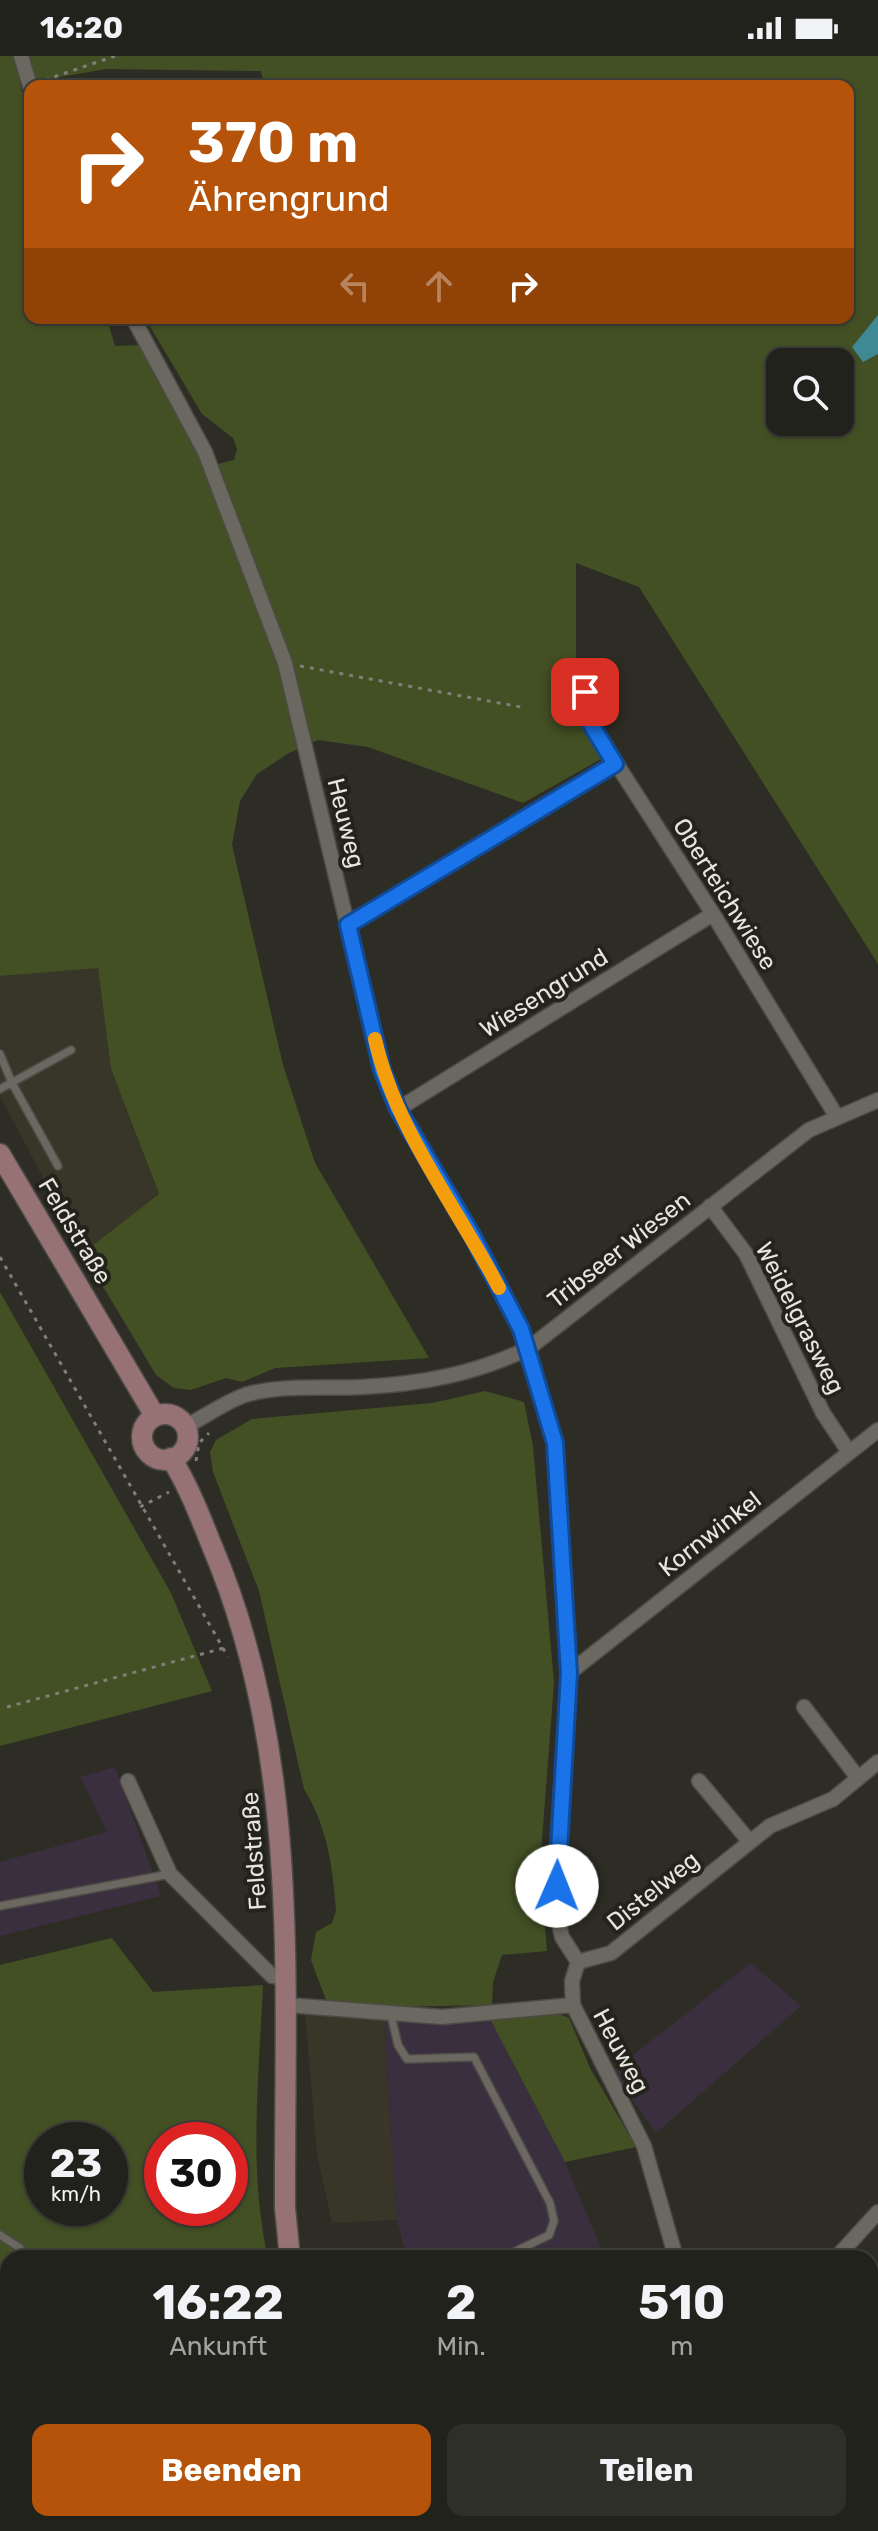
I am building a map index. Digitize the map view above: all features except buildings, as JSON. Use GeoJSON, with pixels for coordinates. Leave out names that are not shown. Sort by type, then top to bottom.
{"type":"FeatureCollection","features":[{"type":"Feature","properties":{"kind":"main road","name":"Feldstraße"},"geometry":{"type":"LineString","coordinates":[[0,1154],[155,1416],[144,1426],[145,1448],[156,1458],[171,1458],[232,1592],[247,1640],[273,1765],[284,1890],[287,2005],[285,2208],[289,2250]]}},
{"type":"Feature","properties":{"kind":"main road"},"geometry":{"type":"LineString","coordinates":[[155,1416],[176,1417],[185,1427],[183,1450],[171,1458]]}},
{"type":"Feature","properties":{"kind":"street"},"geometry":{"type":"LineString","coordinates":[[21,56],[28,80]]}},
{"type":"Feature","properties":{"kind":"street","name":"Heuweg"},"geometry":{"type":"LineString","coordinates":[[136,324],[205,452],[285,663],[382,1070],[398,1109],[472,1235],[529,1348],[555,1443],[569,1673],[557,1886],[562,1937],[578,1962],[572,1981],[573,2005],[644,2146],[674,2250]]}},
{"type":"Feature","properties":{"kind":"street","name":"Oberteichwiese"},"geometry":{"type":"LineString","coordinates":[[585,692],[589,721],[713,914],[837,1117]]}},
{"type":"Feature","properties":{"kind":"street"},"geometry":{"type":"LineString","coordinates":[[348,925],[615,764]]}},
{"type":"Feature","properties":{"kind":"street","name":"Wiesengrund"},"geometry":{"type":"LineString","coordinates":[[398,1109],[713,914]]}},
{"type":"Feature","properties":{"kind":"street","name":"Tribseer Wiesen"},"geometry":{"type":"LineString","coordinates":[[185,1427],[243,1396],[273,1390],[364,1387],[443,1378],[493,1366],[529,1348],[631,1272],[809,1130],[878,1100]]}},
{"type":"Feature","properties":{"kind":"street","name":"Weidelgrasweg"},"geometry":{"type":"LineString","coordinates":[[710,1206],[746,1254],[823,1413],[849,1452]]}},
{"type":"Feature","properties":{"kind":"street","name":"Kornwinkel"},"geometry":{"type":"LineString","coordinates":[[569,1673],[878,1430]]}},
{"type":"Feature","properties":{"kind":"street"},"geometry":{"type":"LineString","coordinates":[[804,1707],[858,1778]]}},
{"type":"Feature","properties":{"kind":"street","name":"Distelweg"},"geometry":{"type":"LineString","coordinates":[[578,1962],[611,1953],[770,1826],[833,1799],[878,1762]]}},
{"type":"Feature","properties":{"kind":"street"},"geometry":{"type":"LineString","coordinates":[[128,1781],[170,1874],[272,1976],[286,1977]]}},
{"type":"Feature","properties":{"kind":"street"},"geometry":{"type":"LineString","coordinates":[[699,1781],[750,1842]]}},
{"type":"Feature","properties":{"kind":"street"},"geometry":{"type":"LineString","coordinates":[[287,2005],[346,2007],[391,2015],[442,2017],[573,2005]]}},
{"type":"Feature","properties":{"kind":"street"},"geometry":{"type":"LineString","coordinates":[[843,2250],[878,2212]]}},
{"type":"Feature","properties":{"kind":"lane"},"geometry":{"type":"LineString","coordinates":[[0,1089],[71,1050]]}},
{"type":"Feature","properties":{"kind":"lane"},"geometry":{"type":"LineString","coordinates":[[0,1054],[12,1083],[58,1166]]}},
{"type":"Feature","properties":{"kind":"lane"},"geometry":{"type":"LineString","coordinates":[[0,1906],[170,1874]]}},
{"type":"Feature","properties":{"kind":"lane"},"geometry":{"type":"LineString","coordinates":[[391,2015],[398,2045],[407,2059],[474,2057],[550,2203],[554,2221],[549,2235],[518,2250]]}},
{"type":"Feature","properties":{"kind":"lane"},"geometry":{"type":"LineString","coordinates":[[0,2235],[21,2250]]}},
{"type":"Feature","properties":{"kind":"path"},"geometry":{"type":"LineString","coordinates":[[47,80],[115,56]]}},
{"type":"Feature","properties":{"kind":"path"},"geometry":{"type":"LineString","coordinates":[[285,663],[521,707]]}},
{"type":"Feature","properties":{"kind":"path"},"geometry":{"type":"LineString","coordinates":[[0,1257],[223,1648]]}},
{"type":"Feature","properties":{"kind":"path"},"geometry":{"type":"LineString","coordinates":[[7,1707],[247,1640]]}},
{"type":"Feature","properties":{"kind":"shaded area"},"geometry":{"type":"Polygon","coordinates":[[[98,967],[111,1069],[159,1195],[83,1253],[0,1096],[0,976],[98,967]]]}},
{"type":"Feature","properties":{"kind":"shaded area"},"geometry":{"type":"Polygon","coordinates":[[[115,1767],[161,1896],[0,1936],[0,1862],[107,1832],[80,1777],[115,1767]]]}},
{"type":"Feature","properties":{"kind":"shaded area"},"geometry":{"type":"Polygon","coordinates":[[[751,1963],[801,2006],[656,2133],[612,2071],[751,1963]]]}},
{"type":"Feature","properties":{"kind":"shaded area"},"geometry":{"type":"Polygon","coordinates":[[[305,2013],[369,2015],[384,2021],[397,2220],[332,2223],[317,2155],[305,2013]]]}},
{"type":"Feature","properties":{"kind":"shaded area"},"geometry":{"type":"Polygon","coordinates":[[[490,2019],[565,2162],[601,2248],[405,2250],[397,2220],[384,2021],[490,2019]]]}},
{"type":"Feature","properties":{"kind":"green space"},"geometry":{"type":"Polygon","coordinates":[[[0,56],[878,56],[878,964],[639,587],[576,563],[576,716],[601,759],[523,803],[368,747],[318,740],[289,753],[257,774],[240,801],[232,845],[283,1065],[315,1163],[429,1358],[275,1368],[242,1382],[226,1378],[191,1390],[174,1388],[156,1375],[83,1253],[159,1194],[111,1069],[98,968],[0,976],[0,56]]]}},
{"type":"Feature","properties":{"kind":"green space"},"geometry":{"type":"Polygon","coordinates":[[[0,1292],[171,1593],[212,1691],[0,1746],[0,1292]]]}},
{"type":"Feature","properties":{"kind":"green space"},"geometry":{"type":"Polygon","coordinates":[[[485,1391],[524,1402],[533,1446],[554,1683],[540,1866],[547,1951],[502,1955],[493,1982],[492,2005],[384,2007],[326,2000],[311,1960],[316,1932],[332,1923],[336,1911],[328,1847],[304,1789],[259,1591],[213,1472],[210,1452],[216,1440],[252,1419],[432,1403],[485,1391]]]}},
{"type":"Feature","properties":{"kind":"green space"},"geometry":{"type":"Polygon","coordinates":[[[112,1938],[153,1992],[263,1985],[257,2157],[258,2191],[267,2250],[0,2250],[0,1965],[112,1938]]]}},
{"type":"Feature","properties":{"kind":"green space"},"geometry":{"type":"Polygon","coordinates":[[[559,2014],[569,2018],[590,2068],[636,2147],[565,2162],[490,2019],[559,2014]]]}},
{"type":"Feature","properties":{"kind":"water"},"geometry":{"type":"Polygon","coordinates":[[[878,315],[878,354],[863,362],[852,347],[878,315]]]}},
{"type":"Feature","properties":{"kind":"slow traffic"},"geometry":{"type":"LineString","coordinates":[[375,1039],[382,1070],[398,1109],[472,1235],[499,1288]]}},
{"type":"Feature","properties":{"kind":"route"},"geometry":{"type":"LineString","coordinates":[[557,1886],[569,1673],[555,1443],[521,1329],[472,1235],[398,1109],[382,1070],[348,925],[615,764],[585,712],[585,692]]}}]}
